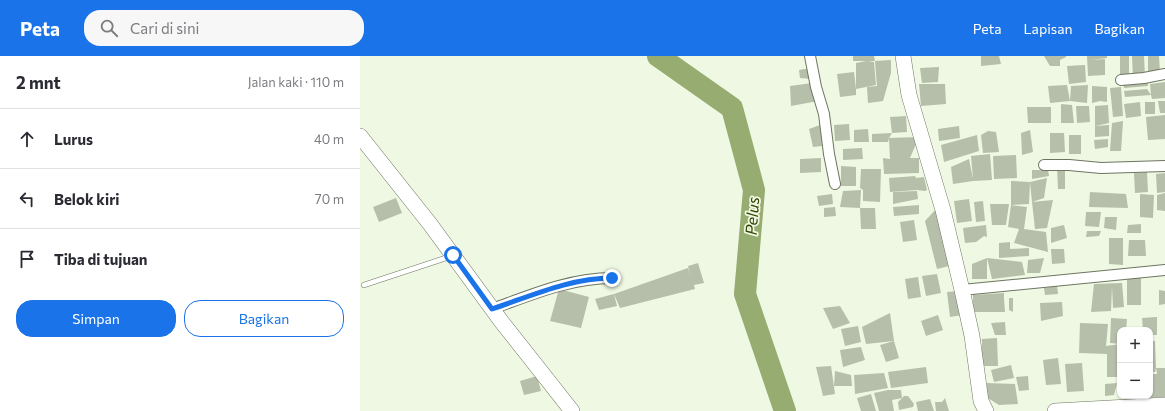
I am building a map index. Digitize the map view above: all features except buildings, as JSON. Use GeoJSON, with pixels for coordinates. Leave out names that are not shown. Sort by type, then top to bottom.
{"type":"FeatureCollection","features":[{"type":"Feature","properties":{"kind":"street"},"geometry":{"type":"LineString","coordinates":[[810,56],[816,87],[824,114],[829,154],[836,184]]}},
{"type":"Feature","properties":{"kind":"street"},"geometry":{"type":"LineString","coordinates":[[904,56],[909,95],[943,210],[972,336],[981,401],[986,411]]}},
{"type":"Feature","properties":{"kind":"street"},"geometry":{"type":"LineString","coordinates":[[1121,80],[1165,74]]}},
{"type":"Feature","properties":{"kind":"street"},"geometry":{"type":"LineString","coordinates":[[360,136],[430,224],[492,309],[572,411]]}},
{"type":"Feature","properties":{"kind":"street"},"geometry":{"type":"LineString","coordinates":[[1044,165],[1069,165],[1101,168],[1165,166]]}},
{"type":"Feature","properties":{"kind":"street"},"geometry":{"type":"LineString","coordinates":[[962,290],[1165,270]]}},
{"type":"Feature","properties":{"kind":"street"},"geometry":{"type":"LineString","coordinates":[[492,309],[561,285],[597,278],[612,278]]}},
{"type":"Feature","properties":{"kind":"street"},"geometry":{"type":"LineString","coordinates":[[1055,411],[1165,406]]}},
{"type":"Feature","properties":{"kind":"lane"},"geometry":{"type":"LineString","coordinates":[[364,285],[453,255]]}},
{"type":"Feature","properties":{"kind":"waterway","name":"Pelus"},"geometry":{"type":"LineString","coordinates":[[658,56],[732,108],[754,190],[745,294],[785,411]]}},
{"type":"Feature","properties":{"kind":"route"},"geometry":{"type":"LineString","coordinates":[[453,255],[492,309],[561,285],[597,278],[612,278]]}}]}
